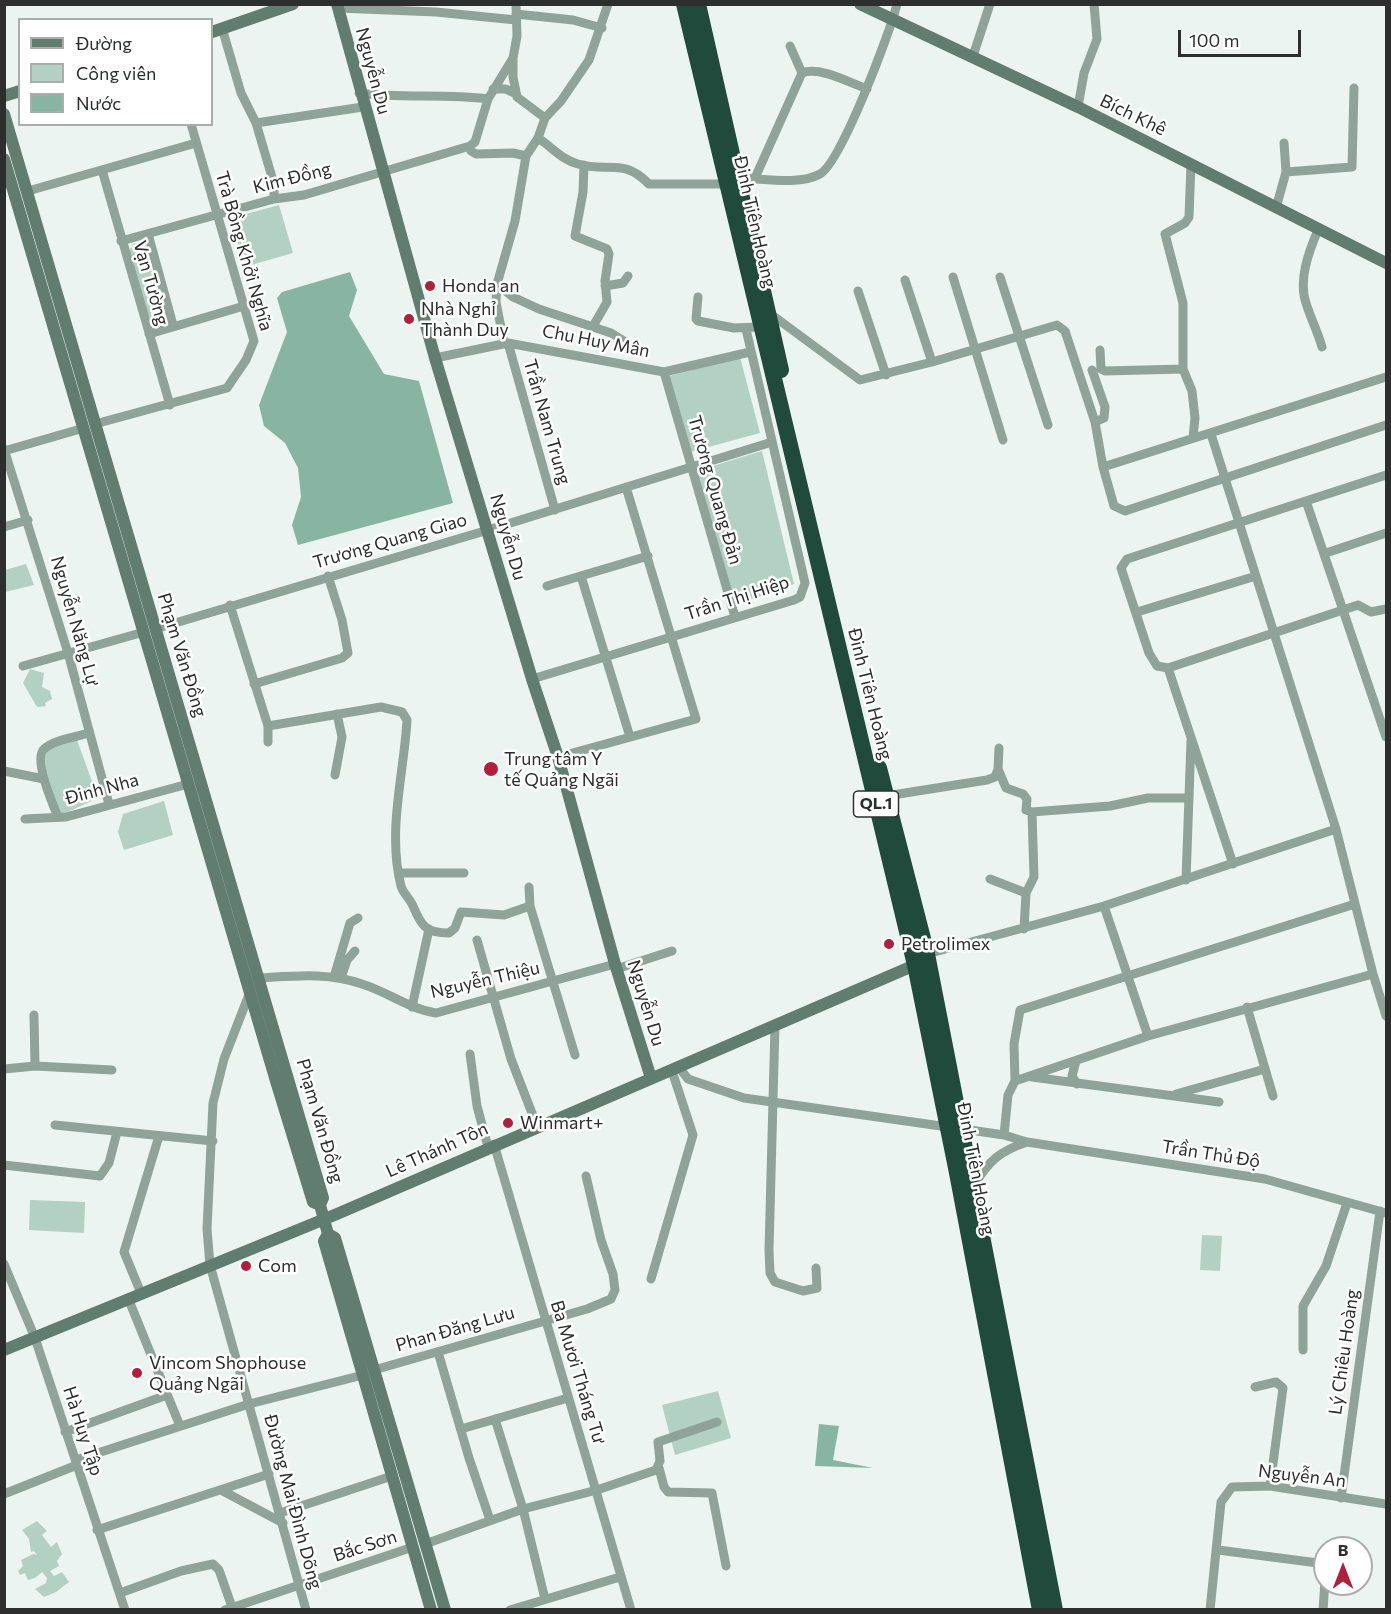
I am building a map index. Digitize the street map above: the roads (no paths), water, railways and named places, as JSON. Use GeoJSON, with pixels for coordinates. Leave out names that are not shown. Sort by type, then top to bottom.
{"type":"FeatureCollection","features":[{"type":"Feature","properties":{"kind":"highway","name":"Đinh Tiên Hoàng"},"geometry":{"type":"LineString","coordinates":[[684,4],[768,312],[886,796],[955,1128],[999,1355],[1055,1610]]}},
{"type":"Feature","properties":{"kind":"highway","name":"Đinh Tiên Hoàng"},"geometry":{"type":"LineString","coordinates":[[698,4],[732,181],[753,328],[921,960]]}},
{"type":"Feature","properties":{"kind":"highway","name":"Đinh Tiên Hoàng"},"geometry":{"type":"LineString","coordinates":[[955,1128],[974,1186],[1040,1610]]}},
{"type":"Feature","properties":{"kind":"street"},"geometry":{"type":"LineString","coordinates":[[274,199],[273,184],[256,123],[241,93],[217,30],[293,4]]}},
{"type":"Feature","properties":{"kind":"street"},"geometry":{"type":"LineString","coordinates":[[513,58],[488,99],[475,142],[470,146],[471,152],[526,156],[538,138],[545,118],[561,101],[589,60],[602,28],[608,4]]}},
{"type":"Feature","properties":{"kind":"street","name":"Bích Khê"},"geometry":{"type":"LineString","coordinates":[[860,4],[973,56],[1386,263]]}},
{"type":"Feature","properties":{"kind":"street"},"geometry":{"type":"LineString","coordinates":[[538,138],[565,159],[584,165],[633,169],[649,184],[755,178],[805,179],[828,168],[867,89],[893,21],[897,4]]}},
{"type":"Feature","properties":{"kind":"street"},"geometry":{"type":"LineString","coordinates":[[973,56],[990,4]]}},
{"type":"Feature","properties":{"kind":"street"},"geometry":{"type":"LineString","coordinates":[[1078,108],[1084,73],[1097,39],[1094,4]]}},
{"type":"Feature","properties":{"kind":"street"},"geometry":{"type":"LineString","coordinates":[[338,6],[436,12],[516,13],[573,20],[602,28]]}},
{"type":"Feature","properties":{"kind":"street","name":"Nguyễn Du"},"geometry":{"type":"LineString","coordinates":[[338,6],[359,93],[435,358],[532,679],[558,757],[616,966],[651,1078]]}},
{"type":"Feature","properties":{"kind":"street"},"geometry":{"type":"LineString","coordinates":[[516,13],[517,36],[513,58],[516,94]]}},
{"type":"Feature","properties":{"kind":"street"},"geometry":{"type":"LineString","coordinates":[[790,46],[802,73]]}},
{"type":"Feature","properties":{"kind":"street"},"geometry":{"type":"LineString","coordinates":[[755,178],[802,73],[807,71],[826,74],[867,89]]}},
{"type":"Feature","properties":{"kind":"street"},"geometry":{"type":"LineString","coordinates":[[1286,172],[1352,167],[1354,88]]}},
{"type":"Feature","properties":{"kind":"street"},"geometry":{"type":"LineString","coordinates":[[493,89],[506,89],[516,94],[545,118]]}},
{"type":"Feature","properties":{"kind":"street"},"geometry":{"type":"LineString","coordinates":[[359,93],[394,97],[453,94],[488,99]]}},
{"type":"Feature","properties":{"kind":"street"},"geometry":{"type":"LineString","coordinates":[[256,123],[363,107]]}},
{"type":"Feature","properties":{"kind":"street","name":"Phạm Văn Đồng"},"geometry":{"type":"LineString","coordinates":[[4,114],[16,194]]}},
{"type":"Feature","properties":{"kind":"street","name":"Trà Bồng Khởi Nghĩa"},"geometry":{"type":"LineString","coordinates":[[5,450],[227,388],[246,360],[254,341],[192,126]]}},
{"type":"Feature","properties":{"kind":"street"},"geometry":{"type":"LineString","coordinates":[[16,194],[196,143]]}},
{"type":"Feature","properties":{"kind":"street"},"geometry":{"type":"LineString","coordinates":[[1276,208],[1286,172],[1284,143]]}},
{"type":"Feature","properties":{"kind":"street","name":"Kim Đồng"},"geometry":{"type":"LineString","coordinates":[[122,241],[274,199],[304,195],[381,170],[470,146]]}},
{"type":"Feature","properties":{"kind":"street","name":"Trần Nam Trung"},"geometry":{"type":"LineString","coordinates":[[526,156],[515,221],[497,284],[496,302],[555,510]]}},
{"type":"Feature","properties":{"kind":"street","name":"Phạm Văn Đồng"},"geometry":{"type":"LineString","coordinates":[[4,159],[44,274],[150,631],[200,778],[238,930],[250,992],[282,1079]]}},
{"type":"Feature","properties":{"kind":"street"},"geometry":{"type":"LineString","coordinates":[[1191,164],[1189,217],[1185,223],[1165,234],[1183,303],[1183,369],[1192,392],[1195,418],[1193,438]]}},
{"type":"Feature","properties":{"kind":"street"},"geometry":{"type":"LineString","coordinates":[[584,165],[584,192],[575,236],[609,252],[605,308],[592,328]]}},
{"type":"Feature","properties":{"kind":"street","name":"Vạn Tường"},"geometry":{"type":"LineString","coordinates":[[102,170],[170,405]]}},
{"type":"Feature","properties":{"kind":"street"},"geometry":{"type":"LineString","coordinates":[[1318,230],[1308,255],[1304,288],[1306,304],[1322,347]]}},
{"type":"Feature","properties":{"kind":"street"},"geometry":{"type":"LineString","coordinates":[[148,234],[173,325]]}},
{"type":"Feature","properties":{"kind":"street"},"geometry":{"type":"LineString","coordinates":[[605,286],[623,283],[628,276]]}},
{"type":"Feature","properties":{"kind":"street"},"geometry":{"type":"LineString","coordinates":[[953,277],[1003,440]]}},
{"type":"Feature","properties":{"kind":"street"},"geometry":{"type":"LineString","coordinates":[[1000,277],[1048,426]]}},
{"type":"Feature","properties":{"kind":"street"},"geometry":{"type":"LineString","coordinates":[[905,280],[933,362]]}},
{"type":"Feature","properties":{"kind":"street"},"geometry":{"type":"LineString","coordinates":[[497,284],[513,297],[539,309],[611,333],[632,346]]}},
{"type":"Feature","properties":{"kind":"street"},"geometry":{"type":"LineString","coordinates":[[858,291],[886,375]]}},
{"type":"Feature","properties":{"kind":"street"},"geometry":{"type":"LineString","coordinates":[[698,297],[696,319],[698,321],[753,328]]}},
{"type":"Feature","properties":{"kind":"street"},"geometry":{"type":"LineString","coordinates":[[149,334],[173,325],[244,306]]}},
{"type":"Feature","properties":{"kind":"street"},"geometry":{"type":"LineString","coordinates":[[768,312],[860,380],[933,362],[1057,325],[1065,331],[1095,422],[1103,467],[1114,506],[1125,511],[1386,425]]}},
{"type":"Feature","properties":{"kind":"street","name":"Trần Thị Hiệp"},"geometry":{"type":"LineString","coordinates":[[532,679],[794,600],[804,590],[806,582],[750,352],[753,328]]}},
{"type":"Feature","properties":{"kind":"street","name":"Chu Huy Mân"},"geometry":{"type":"LineString","coordinates":[[435,358],[506,343],[664,372],[750,352]]}},
{"type":"Feature","properties":{"kind":"street"},"geometry":{"type":"LineString","coordinates":[[1100,350],[1101,369],[1105,371],[1183,369]]}},
{"type":"Feature","properties":{"kind":"street"},"geometry":{"type":"LineString","coordinates":[[1092,369],[1105,413],[1104,418],[1095,422]]}},
{"type":"Feature","properties":{"kind":"street","name":"Trương Quang Đản"},"geometry":{"type":"LineString","coordinates":[[664,372],[735,617]]}},
{"type":"Feature","properties":{"kind":"street"},"geometry":{"type":"LineString","coordinates":[[1103,467],[1386,377]]}},
{"type":"Feature","properties":{"kind":"street"},"geometry":{"type":"LineString","coordinates":[[1211,434],[1336,829],[1372,974],[1386,1017]]}},
{"type":"Feature","properties":{"kind":"street","name":"Trương Quang Giao"},"geometry":{"type":"LineString","coordinates":[[23,666],[150,631],[230,605],[555,510],[772,442]]}},
{"type":"Feature","properties":{"kind":"street","name":"Nguyễn Năng Lự"},"geometry":{"type":"LineString","coordinates":[[5,450],[68,653],[109,804]]}},
{"type":"Feature","properties":{"kind":"street"},"geometry":{"type":"LineString","coordinates":[[1386,475],[1127,559],[1121,568],[1149,652],[1157,666],[1168,668],[1273,635],[1359,604],[1371,612],[1386,609]]}},
{"type":"Feature","properties":{"kind":"street"},"geometry":{"type":"LineString","coordinates":[[558,757],[696,719],[626,487]]}},
{"type":"Feature","properties":{"kind":"street"},"geometry":{"type":"LineString","coordinates":[[1306,501],[1326,553],[1343,611],[1386,737]]}},
{"type":"Feature","properties":{"kind":"street"},"geometry":{"type":"LineString","coordinates":[[4,527],[28,520]]}},
{"type":"Feature","properties":{"kind":"street"},"geometry":{"type":"LineString","coordinates":[[1326,553],[1386,532]]}},
{"type":"Feature","properties":{"kind":"street"},"geometry":{"type":"LineString","coordinates":[[547,585],[648,556]]}},
{"type":"Feature","properties":{"kind":"street"},"geometry":{"type":"LineString","coordinates":[[254,684],[342,658],[348,653],[342,620],[328,576]]}},
{"type":"Feature","properties":{"kind":"street"},"geometry":{"type":"LineString","coordinates":[[581,576],[630,737]]}},
{"type":"Feature","properties":{"kind":"street"},"geometry":{"type":"LineString","coordinates":[[1137,612],[1256,576]]}},
{"type":"Feature","properties":{"kind":"street"},"geometry":{"type":"LineString","coordinates":[[230,605],[268,726],[268,742]]}},
{"type":"Feature","properties":{"kind":"street","name":"Phạm Văn Đồng"},"geometry":{"type":"LineString","coordinates":[[150,631],[188,784],[238,930],[260,978],[282,1079],[313,1202],[320,1205],[328,1234],[335,1238],[392,1476],[431,1610]]}},
{"type":"Feature","properties":{"kind":"street"},"geometry":{"type":"LineString","coordinates":[[1168,668],[1233,864]]}},
{"type":"Feature","properties":{"kind":"street"},"geometry":{"type":"LineString","coordinates":[[268,726],[337,714],[391,708],[402,712],[407,720],[398,786],[396,844],[402,888],[418,921],[429,929],[442,933],[453,932],[461,912],[504,915],[530,906]]}},
{"type":"Feature","properties":{"kind":"street"},"geometry":{"type":"LineString","coordinates":[[335,775],[342,737],[337,714]]}},
{"type":"Feature","properties":{"kind":"street"},"geometry":{"type":"LineString","coordinates":[[58,817],[44,779],[40,755],[44,749],[89,733]]}},
{"type":"Feature","properties":{"kind":"street"},"geometry":{"type":"LineString","coordinates":[[1186,880],[1191,735]]}},
{"type":"Feature","properties":{"kind":"street"},"geometry":{"type":"LineString","coordinates":[[886,796],[995,777],[998,769],[999,748]]}},
{"type":"Feature","properties":{"kind":"street"},"geometry":{"type":"LineString","coordinates":[[998,769],[1005,788],[1023,794],[1027,799],[1026,810],[1032,812],[1110,806],[1148,798],[1188,798]]}},
{"type":"Feature","properties":{"kind":"street"},"geometry":{"type":"LineString","coordinates":[[4,771],[44,779]]}},
{"type":"Feature","properties":{"kind":"street"},"geometry":{"type":"LineString","coordinates":[[188,784],[200,778]]}},
{"type":"Feature","properties":{"kind":"street","name":"Đinh Nha"},"geometry":{"type":"LineString","coordinates":[[25,819],[66,818],[109,804],[188,784]]}},
{"type":"Feature","properties":{"kind":"street"},"geometry":{"type":"LineString","coordinates":[[1024,929],[1026,893],[1034,877],[1032,812]]}},
{"type":"Feature","properties":{"kind":"street"},"geometry":{"type":"LineString","coordinates":[[921,960],[1104,906],[1336,829]]}},
{"type":"Feature","properties":{"kind":"street"},"geometry":{"type":"LineString","coordinates":[[399,873],[464,873]]}},
{"type":"Feature","properties":{"kind":"street"},"geometry":{"type":"LineString","coordinates":[[990,879],[1026,893]]}},
{"type":"Feature","properties":{"kind":"street"},"geometry":{"type":"LineString","coordinates":[[529,887],[530,906],[551,982],[575,1055]]}},
{"type":"Feature","properties":{"kind":"street"},"geometry":{"type":"LineString","coordinates":[[1004,1135],[1008,1095],[1015,1081],[1014,1044],[1020,1010],[1355,903]]}},
{"type":"Feature","properties":{"kind":"street"},"geometry":{"type":"LineString","coordinates":[[1104,906],[1148,1036]]}},
{"type":"Feature","properties":{"kind":"street"},"geometry":{"type":"LineString","coordinates":[[338,977],[350,923],[358,918]]}},
{"type":"Feature","properties":{"kind":"street"},"geometry":{"type":"LineString","coordinates":[[412,1007],[429,929]]}},
{"type":"Feature","properties":{"kind":"street"},"geometry":{"type":"LineString","coordinates":[[477,940],[511,1059],[537,1126]]}},
{"type":"Feature","properties":{"kind":"street"},"geometry":{"type":"LineString","coordinates":[[338,977],[346,960],[355,951]]}},
{"type":"Feature","properties":{"kind":"street","name":"Nguyễn Thiệu"},"geometry":{"type":"LineString","coordinates":[[260,978],[338,977],[364,984],[412,1007],[436,1013],[672,951]]}},
{"type":"Feature","properties":{"kind":"street","name":"Lê Thánh Tôn"},"geometry":{"type":"LineString","coordinates":[[4,1350],[324,1219],[921,960]]}},
{"type":"Feature","properties":{"kind":"street"},"geometry":{"type":"LineString","coordinates":[[1015,1081],[1148,1036],[1372,974]]}},
{"type":"Feature","properties":{"kind":"street","name":"Đường Mai Đình Dõng"},"geometry":{"type":"LineString","coordinates":[[250,992],[218,1084],[212,1116],[213,1141],[207,1218],[210,1266],[284,1523],[306,1610]]}},
{"type":"Feature","properties":{"kind":"street"},"geometry":{"type":"LineString","coordinates":[[1247,1007],[1273,1096]]}},
{"type":"Feature","properties":{"kind":"street"},"geometry":{"type":"LineString","coordinates":[[34,1015],[35,1066]]}},
{"type":"Feature","properties":{"kind":"street"},"geometry":{"type":"LineString","coordinates":[[775,1025],[770,1273],[775,1282],[807,1291],[817,1288],[816,1268]]}},
{"type":"Feature","properties":{"kind":"street","name":"Ba Mươi Tháng Tư"},"geometry":{"type":"LineString","coordinates":[[471,1054],[477,1106],[597,1490],[630,1610]]}},
{"type":"Feature","properties":{"kind":"street"},"geometry":{"type":"LineString","coordinates":[[1076,1061],[1072,1076],[1077,1084]]}},
{"type":"Feature","properties":{"kind":"street"},"geometry":{"type":"LineString","coordinates":[[4,1069],[35,1066],[112,1070]]}},
{"type":"Feature","properties":{"kind":"street"},"geometry":{"type":"LineString","coordinates":[[651,1279],[693,1135],[675,1068]]}},
{"type":"Feature","properties":{"kind":"street","name":"Trần Thủ Độ"},"geometry":{"type":"LineString","coordinates":[[675,1068],[700,1085],[772,1104],[1004,1135],[1027,1142],[1265,1179],[1383,1212]]}},
{"type":"Feature","properties":{"kind":"street"},"geometry":{"type":"LineString","coordinates":[[1174,1095],[1265,1069]]}},
{"type":"Feature","properties":{"kind":"street"},"geometry":{"type":"LineString","coordinates":[[1030,1076],[1219,1102]]}},
{"type":"Feature","properties":{"kind":"street"},"geometry":{"type":"LineString","coordinates":[[55,1125],[213,1141]]}},
{"type":"Feature","properties":{"kind":"street"},"geometry":{"type":"LineString","coordinates":[[4,1165],[100,1176],[109,1163],[117,1132]]}},
{"type":"Feature","properties":{"kind":"street"},"geometry":{"type":"LineString","coordinates":[[141,1293],[124,1252],[159,1136]]}},
{"type":"Feature","properties":{"kind":"street"},"geometry":{"type":"LineString","coordinates":[[974,1186],[991,1160],[1010,1148],[1027,1142]]}},
{"type":"Feature","properties":{"kind":"street","name":"Phan Đăng Lưu"},"geometry":{"type":"LineString","coordinates":[[4,1494],[76,1463],[180,1426],[249,1404],[369,1373],[609,1301],[615,1293],[613,1274],[601,1240],[586,1176]]}},
{"type":"Feature","properties":{"kind":"street"},"geometry":{"type":"LineString","coordinates":[[1303,1350],[1303,1305],[1326,1266],[1347,1203]]}},
{"type":"Feature","properties":{"kind":"street","name":"Lý Chiêu Hoàng"},"geometry":{"type":"LineString","coordinates":[[1341,1498],[1383,1212]]}},
{"type":"Feature","properties":{"kind":"street","name":"Hà Huy Tập"},"geometry":{"type":"LineString","coordinates":[[4,1264],[35,1338],[125,1610]]}},
{"type":"Feature","properties":{"kind":"street"},"geometry":{"type":"LineString","coordinates":[[128,1298],[180,1426]]}},
{"type":"Feature","properties":{"kind":"street"},"geometry":{"type":"LineString","coordinates":[[438,1352],[490,1520]]}},
{"type":"Feature","properties":{"kind":"street","name":"Phạm Văn Đồng"},"geometry":{"type":"LineString","coordinates":[[369,1373],[404,1471],[445,1610]]}},
{"type":"Feature","properties":{"kind":"street"},"geometry":{"type":"LineString","coordinates":[[1255,1387],[1276,1382],[1283,1388],[1270,1486]]}},
{"type":"Feature","properties":{"kind":"street"},"geometry":{"type":"LineString","coordinates":[[65,1432],[167,1395]]}},
{"type":"Feature","properties":{"kind":"street"},"geometry":{"type":"LineString","coordinates":[[461,1429],[568,1398]]}},
{"type":"Feature","properties":{"kind":"street"},"geometry":{"type":"LineString","coordinates":[[495,1419],[523,1509],[545,1599]]}},
{"type":"Feature","properties":{"kind":"street"},"geometry":{"type":"LineString","coordinates":[[717,1422],[658,1442],[659,1468],[663,1487],[668,1492],[712,1493],[726,1566]]}},
{"type":"Feature","properties":{"kind":"street","name":"Bắc Sơn"},"geometry":{"type":"LineString","coordinates":[[425,1544],[523,1509],[597,1490],[659,1468]]}},
{"type":"Feature","properties":{"kind":"street"},"geometry":{"type":"LineString","coordinates":[[280,1513],[404,1471]]}},
{"type":"Feature","properties":{"kind":"street"},"geometry":{"type":"LineString","coordinates":[[97,1530],[269,1474]]}},
{"type":"Feature","properties":{"kind":"street","name":"Nguyễn An"},"geometry":{"type":"LineString","coordinates":[[1210,1610],[1218,1550],[1221,1502],[1225,1493],[1234,1487],[1270,1486],[1386,1504]]}},
{"type":"Feature","properties":{"kind":"street"},"geometry":{"type":"LineString","coordinates":[[221,1490],[284,1523]]}},
{"type":"Feature","properties":{"kind":"street"},"geometry":{"type":"LineString","coordinates":[[412,1547],[425,1544]]}},
{"type":"Feature","properties":{"kind":"street","name":"Bắc Sơn"},"geometry":{"type":"LineString","coordinates":[[228,1608],[412,1547]]}},
{"type":"Feature","properties":{"kind":"street"},"geometry":{"type":"LineString","coordinates":[[1218,1550],[1313,1562]]}},
{"type":"Feature","properties":{"kind":"street"},"geometry":{"type":"LineString","coordinates":[[120,1593],[181,1571],[213,1564],[219,1570],[228,1608]]}},
{"type":"Feature","properties":{"kind":"street"},"geometry":{"type":"LineString","coordinates":[[510,1610],[620,1577]]}},
{"type":"Feature","properties":{"kind":"water"},"geometry":{"type":"Polygon","coordinates":[[[350,272],[357,290],[349,316],[384,374],[419,381],[453,503],[298,545],[292,525],[301,497],[298,468],[285,443],[264,426],[259,405],[287,332],[277,298],[282,292],[350,272]]]}},
{"type":"Feature","properties":{"kind":"water"},"geometry":{"type":"Polygon","coordinates":[[[819,1424],[839,1426],[833,1460],[873,1468],[815,1466],[819,1424]]]}},
{"type":"Feature","properties":{"kind":"place","name":"Honda an"},"geometry":{"type":"Point","coordinates":[430,286]}},
{"type":"Feature","properties":{"kind":"place","name":"Nhà Nghỉ Thành Duy"},"geometry":{"type":"Point","coordinates":[409,319]}},
{"type":"Feature","properties":{"kind":"place","name":"Trung tâm Y tế Quảng Ngãi"},"geometry":{"type":"Point","coordinates":[491,769]}},
{"type":"Feature","properties":{"kind":"place","name":"Petrolimex"},"geometry":{"type":"Point","coordinates":[889,944]}},
{"type":"Feature","properties":{"kind":"place","name":"Winmart+"},"geometry":{"type":"Point","coordinates":[508,1123]}},
{"type":"Feature","properties":{"kind":"place","name":"Com"},"geometry":{"type":"Point","coordinates":[246,1266]}},
{"type":"Feature","properties":{"kind":"place","name":"Vincom Shophouse Quảng Ngãi"},"geometry":{"type":"Point","coordinates":[137,1373]}}]}
